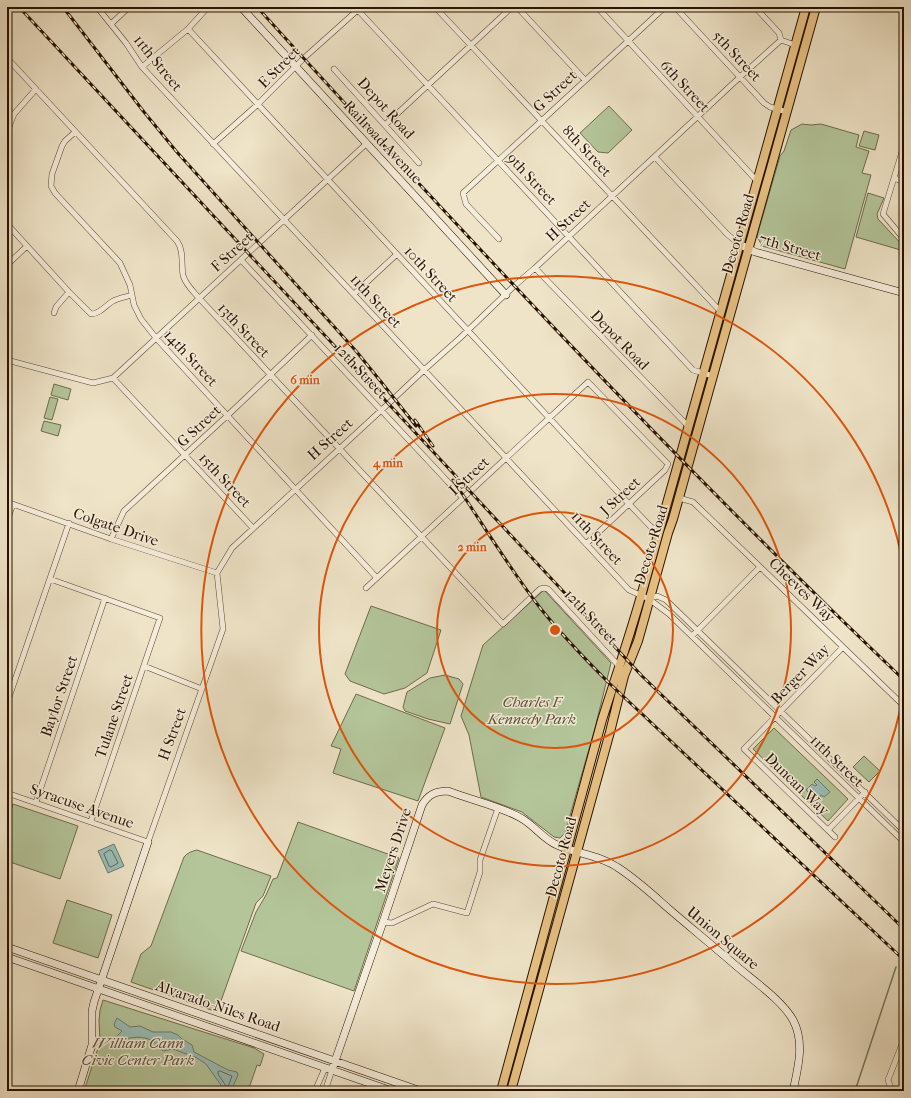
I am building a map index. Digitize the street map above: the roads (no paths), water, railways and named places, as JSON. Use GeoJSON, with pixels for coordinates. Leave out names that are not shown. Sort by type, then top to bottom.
{"type":"FeatureCollection","features":[{"type":"Feature","properties":{"kind":"main road","name":"Decoto Road"},"geometry":{"type":"LineString","coordinates":[[511,1091],[620,692],[638,641],[645,598],[660,531],[806,7]]}},
{"type":"Feature","properties":{"kind":"main road","name":"Decoto Road"},"geometry":{"type":"LineString","coordinates":[[501,1091],[602,720],[619,666],[645,598],[679,498],[816,7]]}},
{"type":"Feature","properties":{"kind":"main road"},"geometry":{"type":"LineString","coordinates":[[536,999],[531,992],[541,958],[541,947]]}},
{"type":"Feature","properties":{"kind":"main road"},"geometry":{"type":"LineString","coordinates":[[526,1036],[522,1028],[529,1003],[527,998]]}},
{"type":"Feature","properties":{"kind":"street","name":"11th Street"},"geometry":{"type":"LineString","coordinates":[[97,7],[126,43],[142,67],[629,590],[645,598],[669,614],[904,842]]}},
{"type":"Feature","properties":{"kind":"street"},"geometry":{"type":"LineString","coordinates":[[111,24],[129,7]]}},
{"type":"Feature","properties":{"kind":"street"},"geometry":{"type":"LineString","coordinates":[[142,67],[188,28],[208,7]]}},
{"type":"Feature","properties":{"kind":"street","name":"Railroad Avenue"},"geometry":{"type":"LineString","coordinates":[[241,7],[506,295]]}},
{"type":"Feature","properties":{"kind":"street","name":"8th Street"},"geometry":{"type":"LineString","coordinates":[[435,7],[721,312]]}},
{"type":"Feature","properties":{"kind":"street"},"geometry":{"type":"LineString","coordinates":[[385,125],[512,7]]}},
{"type":"Feature","properties":{"kind":"street"},"geometry":{"type":"LineString","coordinates":[[517,7],[585,80]]}},
{"type":"Feature","properties":{"kind":"street","name":"6th Street"},"geometry":{"type":"LineString","coordinates":[[597,7],[757,180]]}},
{"type":"Feature","properties":{"kind":"street","name":"G Street"},"geometry":{"type":"LineString","coordinates":[[499,239],[466,204],[463,193],[665,7]]}},
{"type":"Feature","properties":{"kind":"street","name":"5th Street"},"geometry":{"type":"LineString","coordinates":[[675,7],[764,103],[787,112]]}},
{"type":"Feature","properties":{"kind":"street"},"geometry":{"type":"LineString","coordinates":[[755,7],[779,33],[781,40],[796,45]]}},
{"type":"Feature","properties":{"kind":"street","name":"E Street"},"geometry":{"type":"LineString","coordinates":[[213,144],[257,105],[358,8]]}},
{"type":"Feature","properties":{"kind":"street","name":"9th Street"},"geometry":{"type":"LineString","coordinates":[[358,8],[693,370],[713,376]]}},
{"type":"Feature","properties":{"kind":"street","name":"10th Street"},"geometry":{"type":"LineString","coordinates":[[188,28],[257,105],[649,526],[660,531]]}},
{"type":"Feature","properties":{"kind":"street","name":"H Street"},"geometry":{"type":"LineString","coordinates":[[78,1091],[92,1045],[92,1011],[101,979],[223,629],[217,573],[232,548],[468,331],[514,286],[570,236],[740,76],[781,40]]}},
{"type":"Feature","properties":{"kind":"street","name":"13th Street"},"geometry":{"type":"LineString","coordinates":[[7,58],[177,241],[181,250],[183,275],[188,286],[503,624],[540,589],[544,588]]}},
{"type":"Feature","properties":{"kind":"street","name":"Depot Road"},"geometry":{"type":"LineString","coordinates":[[334,70],[419,163]]}},
{"type":"Feature","properties":{"kind":"street"},"geometry":{"type":"LineString","coordinates":[[7,132],[14,114],[36,89]]}},
{"type":"Feature","properties":{"kind":"street","name":"14th Street"},"geometry":{"type":"LineString","coordinates":[[75,132],[65,141],[62,146],[52,174],[51,186],[55,193],[120,263],[130,285],[134,305],[141,319],[156,338],[377,578]]}},
{"type":"Feature","properties":{"kind":"street","name":"F Street"},"geometry":{"type":"LineString","coordinates":[[113,378],[366,144]]}},
{"type":"Feature","properties":{"kind":"street"},"geometry":{"type":"LineString","coordinates":[[904,145],[883,214],[904,239]]}},
{"type":"Feature","properties":{"kind":"street","name":"7th Street"},"geometry":{"type":"LineString","coordinates":[[655,157],[726,234],[739,244],[749,249],[904,293]]}},
{"type":"Feature","properties":{"kind":"street"},"geometry":{"type":"LineString","coordinates":[[894,178],[904,182]]}},
{"type":"Feature","properties":{"kind":"street"},"geometry":{"type":"LineString","coordinates":[[7,224],[91,314],[97,312],[115,300],[132,295]]}},
{"type":"Feature","properties":{"kind":"street"},"geometry":{"type":"LineString","coordinates":[[7,265],[27,246]]}},
{"type":"Feature","properties":{"kind":"street"},"geometry":{"type":"LineString","coordinates":[[354,294],[396,255]]}},
{"type":"Feature","properties":{"kind":"street","name":"12th Street"},"geometry":{"type":"LineString","coordinates":[[242,260],[463,498]]}},
{"type":"Feature","properties":{"kind":"street","name":"Depot Road"},"geometry":{"type":"LineString","coordinates":[[535,268],[689,427]]}},
{"type":"Feature","properties":{"kind":"street"},"geometry":{"type":"LineString","coordinates":[[54,313],[56,307],[69,292]]}},
{"type":"Feature","properties":{"kind":"street","name":"G Street"},"geometry":{"type":"LineString","coordinates":[[111,539],[124,511],[228,416],[312,335]]}},
{"type":"Feature","properties":{"kind":"street"},"geometry":{"type":"LineString","coordinates":[[7,360],[92,383],[113,378]]}},
{"type":"Feature","properties":{"kind":"street","name":"15th Street"},"geometry":{"type":"LineString","coordinates":[[113,378],[253,528]]}},
{"type":"Feature","properties":{"kind":"street","name":"I Street"},"geometry":{"type":"LineString","coordinates":[[366,588],[422,538],[588,382],[668,464]]}},
{"type":"Feature","properties":{"kind":"street","name":"J Street"},"geometry":{"type":"LineString","coordinates":[[586,544],[665,470],[668,464]]}},
{"type":"Feature","properties":{"kind":"street","name":"Cheeves Way"},"geometry":{"type":"LineString","coordinates":[[679,498],[693,502],[904,706]]}},
{"type":"Feature","properties":{"kind":"street","name":"Colgate Drive"},"geometry":{"type":"LineString","coordinates":[[7,502],[111,539],[217,573]]}},
{"type":"Feature","properties":{"kind":"street"},"geometry":{"type":"LineString","coordinates":[[7,521],[13,504]]}},
{"type":"Feature","properties":{"kind":"street"},"geometry":{"type":"LineString","coordinates":[[7,703],[69,523]]}},
{"type":"Feature","properties":{"kind":"street"},"geometry":{"type":"LineString","coordinates":[[692,636],[760,566]]}},
{"type":"Feature","properties":{"kind":"street"},"geometry":{"type":"LineString","coordinates":[[50,579],[105,598]]}},
{"type":"Feature","properties":{"kind":"street","name":"12th Street"},"geometry":{"type":"LineString","coordinates":[[544,588],[548,589],[619,666]]}},
{"type":"Feature","properties":{"kind":"street","name":"11th Street"},"geometry":{"type":"LineString","coordinates":[[645,598],[657,596],[666,600],[904,831]]}},
{"type":"Feature","properties":{"kind":"street","name":"Tulane Street"},"geometry":{"type":"LineString","coordinates":[[91,821],[160,618],[105,598]]}},
{"type":"Feature","properties":{"kind":"street","name":"Baylor Street"},"geometry":{"type":"LineString","coordinates":[[36,802],[105,598]]}},
{"type":"Feature","properties":{"kind":"street","name":"Berger Way"},"geometry":{"type":"LineString","coordinates":[[775,717],[843,647]]}},
{"type":"Feature","properties":{"kind":"street"},"geometry":{"type":"LineString","coordinates":[[144,666],[202,689]]}},
{"type":"Feature","properties":{"kind":"street","name":"Duncan Way"},"geometry":{"type":"LineString","coordinates":[[775,717],[744,749],[828,830],[864,792]]}},
{"type":"Feature","properties":{"kind":"street","name":"Meyers Drive"},"geometry":{"type":"LineString","coordinates":[[328,1069],[334,1061],[384,922],[422,805],[426,799],[436,792],[448,791],[498,808],[528,823],[546,840],[568,849]]}},
{"type":"Feature","properties":{"kind":"street","name":"Syracuse Avenue"},"geometry":{"type":"LineString","coordinates":[[7,793],[148,842]]}},
{"type":"Feature","properties":{"kind":"street"},"geometry":{"type":"LineString","coordinates":[[384,922],[392,923],[432,904],[467,913],[480,872],[480,860],[498,808]]}},
{"type":"Feature","properties":{"kind":"street"},"geometry":{"type":"LineString","coordinates":[[828,830],[835,837]]}},
{"type":"Feature","properties":{"kind":"street","name":"Union Square"},"geometry":{"type":"LineString","coordinates":[[568,849],[604,860],[623,871],[651,893],[781,1004],[793,1020],[800,1051],[793,1091]]}},
{"type":"Feature","properties":{"kind":"street","name":"Alvarado-Niles Road"},"geometry":{"type":"LineString","coordinates":[[7,947],[420,1091]]}},
{"type":"Feature","properties":{"kind":"street","name":"Alvarado-Niles Road"},"geometry":{"type":"LineString","coordinates":[[7,957],[392,1091]]}},
{"type":"Feature","properties":{"kind":"street"},"geometry":{"type":"LineString","coordinates":[[898,1091],[889,1090],[888,1080],[904,1039]]}},
{"type":"Feature","properties":{"kind":"street"},"geometry":{"type":"LineString","coordinates":[[315,1091],[328,1069]]}},
{"type":"Feature","properties":{"kind":"street"},"geometry":{"type":"LineString","coordinates":[[325,1091],[328,1069]]}},
{"type":"Feature","properties":{"kind":"water"},"geometry":{"type":"Polygon","coordinates":[[[817,779],[830,792],[824,797],[821,795],[818,802],[806,790],[812,784],[815,786],[817,785],[814,782],[817,779]]]}},
{"type":"Feature","properties":{"kind":"water"},"geometry":{"type":"Polygon","coordinates":[[[114,844],[124,866],[108,873],[98,851],[114,844]]]}},
{"type":"Feature","properties":{"kind":"water"},"geometry":{"type":"Polygon","coordinates":[[[117,1018],[130,1027],[140,1026],[153,1032],[171,1032],[178,1035],[192,1045],[194,1052],[228,1070],[237,1072],[238,1075],[231,1091],[220,1091],[221,1085],[206,1064],[197,1058],[173,1049],[163,1051],[153,1041],[142,1037],[134,1037],[123,1041],[119,1040],[116,1037],[122,1031],[115,1027],[114,1024],[117,1018]]]}},
{"type":"Feature","properties":{"kind":"waterway"},"geometry":{"type":"LineString","coordinates":[[855,1091],[896,967]]}},
{"type":"Feature","properties":{"kind":"railway"},"geometry":{"type":"LineString","coordinates":[[19,7],[642,676],[904,929]]}},
{"type":"Feature","properties":{"kind":"railway"},"geometry":{"type":"LineString","coordinates":[[63,7],[176,151],[356,351],[416,426]]}},
{"type":"Feature","properties":{"kind":"railway"},"geometry":{"type":"LineString","coordinates":[[257,7],[574,349],[737,516],[904,680]]}},
{"type":"Feature","properties":{"kind":"railway"},"geometry":{"type":"LineString","coordinates":[[415,420],[433,446]]}},
{"type":"Feature","properties":{"kind":"railway"},"geometry":{"type":"LineString","coordinates":[[453,480],[529,593],[549,619],[574,647],[609,683],[904,960]]}},
{"type":"Feature","properties":{"kind":"park label","name":"Charles F Kennedy Park"},"geometry":{"type":"Point","coordinates":[532,710]}},
{"type":"Feature","properties":{"kind":"park label","name":"William Cann Civic Center Park"},"geometry":{"type":"Point","coordinates":[138,1052]}}]}
